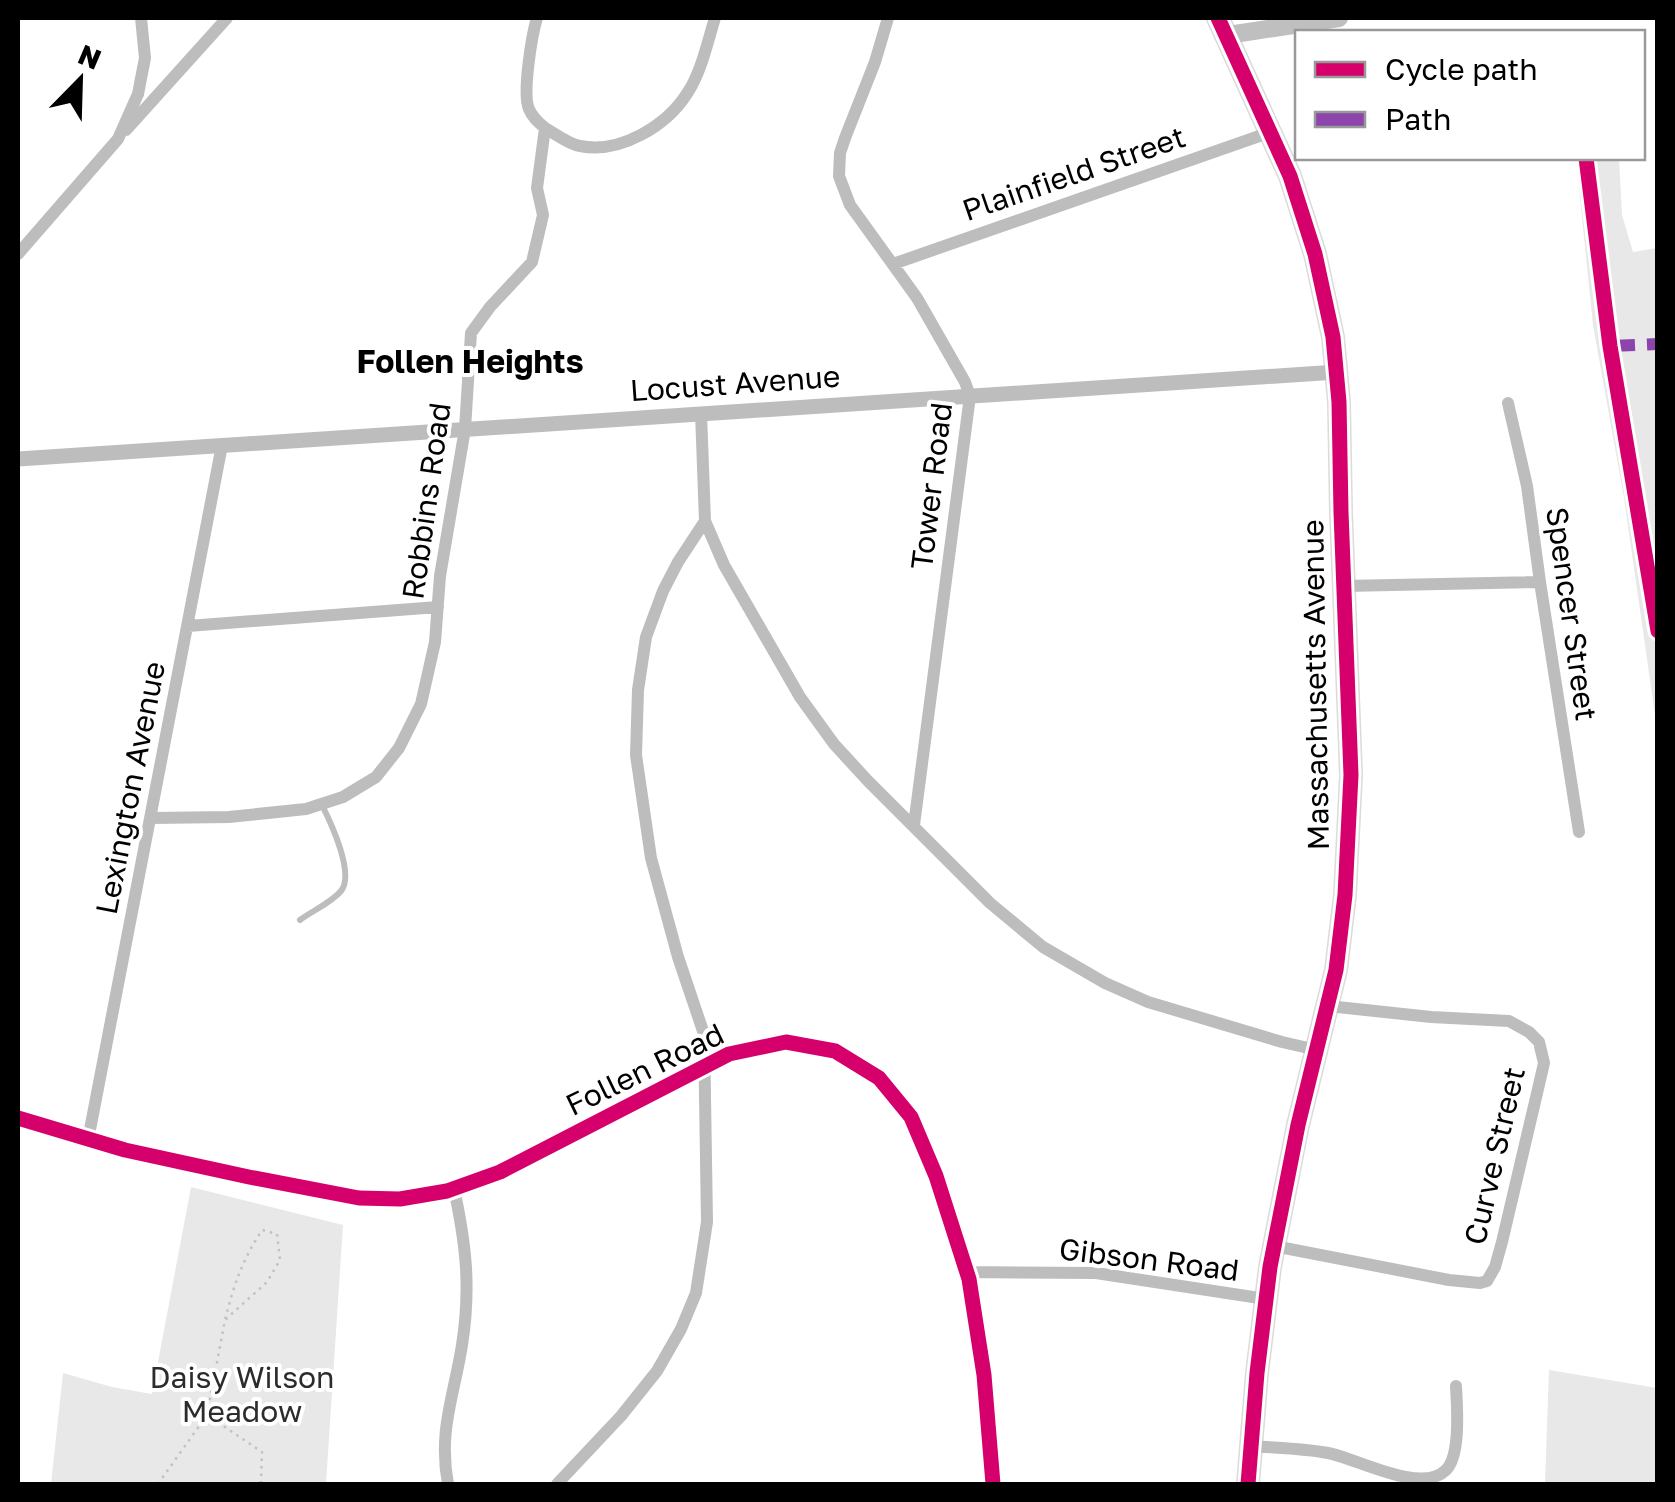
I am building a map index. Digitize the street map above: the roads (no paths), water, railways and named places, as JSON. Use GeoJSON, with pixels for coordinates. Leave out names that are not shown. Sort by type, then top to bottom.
{"type":"FeatureCollection","features":[{"type":"Feature","properties":{"kind":"main road"},"geometry":{"type":"LineString","coordinates":[[1223,26],[1339,18]]}},
{"type":"Feature","properties":{"kind":"main road","name":"Massachusetts Avenue"},"geometry":{"type":"LineString","coordinates":[[1223,26],[1290,176],[1316,254],[1334,337],[1351,775],[1345,896],[1336,970],[1274,1246],[1248,1484]]}},
{"type":"Feature","properties":{"kind":"street"},"geometry":{"type":"LineString","coordinates":[[118,139],[138,94],[144,58],[142,18]]}},
{"type":"Feature","properties":{"kind":"street"},"geometry":{"type":"LineString","coordinates":[[18,254],[227,18]]}},
{"type":"Feature","properties":{"kind":"street","name":"Robbins Road"},"geometry":{"type":"LineString","coordinates":[[151,818],[229,817],[306,809],[343,797],[376,777],[399,748],[421,704],[436,642],[440,576],[464,429],[471,334],[532,262],[542,215],[538,188],[545,128],[526,105],[532,33],[538,18]]}},
{"type":"Feature","properties":{"kind":"street"},"geometry":{"type":"LineString","coordinates":[[545,128],[578,146],[611,147],[646,132],[672,114],[690,90],[716,18]]}},
{"type":"Feature","properties":{"kind":"street","name":"Tower Road"},"geometry":{"type":"LineString","coordinates":[[888,18],[840,153],[839,176],[850,206],[917,298],[970,396],[914,825]]}},
{"type":"Feature","properties":{"kind":"street","name":"Plainfield Street"},"geometry":{"type":"LineString","coordinates":[[893,264],[1271,132]]}},
{"type":"Feature","properties":{"kind":"street","name":"Locust Avenue"},"geometry":{"type":"LineString","coordinates":[[18,459],[1336,372]]}},
{"type":"Feature","properties":{"kind":"street","name":"Spencer Street"},"geometry":{"type":"LineString","coordinates":[[1508,404],[1527,486],[1579,832]]}},
{"type":"Feature","properties":{"kind":"street"},"geometry":{"type":"LineString","coordinates":[[702,413],[705,522],[724,566],[800,697],[834,744],[990,903],[1042,947],[1148,1002],[1317,1050]]}},
{"type":"Feature","properties":{"kind":"street","name":"Lexington Avenue"},"geometry":{"type":"LineString","coordinates":[[88,1140],[222,446]]}},
{"type":"Feature","properties":{"kind":"street"},"geometry":{"type":"LineString","coordinates":[[557,1484],[658,1372],[696,1293],[707,1222],[704,1034],[651,858],[636,755],[638,690],[646,638],[663,590],[705,522]]}},
{"type":"Feature","properties":{"kind":"street"},"geometry":{"type":"LineString","coordinates":[[1344,586],[1540,582]]}},
{"type":"Feature","properties":{"kind":"street"},"geometry":{"type":"LineString","coordinates":[[188,626],[438,607]]}},
{"type":"Feature","properties":{"kind":"street","name":"Curve Street"},"geometry":{"type":"LineString","coordinates":[[1274,1246],[1449,1280],[1486,1282],[1495,1268],[1502,1242],[1544,1063],[1539,1042],[1509,1021],[1328,1006]]}},
{"type":"Feature","properties":{"kind":"street","name":"Follen Road"},"geometry":{"type":"LineString","coordinates":[[18,1118],[88,1140],[249,1178],[358,1198],[400,1199],[454,1189],[500,1172],[730,1054],[786,1042],[835,1051],[879,1078],[911,1117],[936,1176],[966,1272],[984,1375],[992,1484]]}},
{"type":"Feature","properties":{"kind":"street"},"geometry":{"type":"LineString","coordinates":[[448,1484],[444,1425],[462,1345],[469,1286],[454,1189]]}},
{"type":"Feature","properties":{"kind":"street","name":"Gibson Road"},"geometry":{"type":"LineString","coordinates":[[966,1272],[1096,1272],[1266,1299]]}},
{"type":"Feature","properties":{"kind":"street"},"geometry":{"type":"LineString","coordinates":[[1251,1446],[1332,1454],[1405,1477],[1440,1474],[1450,1466],[1454,1452],[1456,1386]]}},
{"type":"Feature","properties":{"kind":"lane"},"geometry":{"type":"LineString","coordinates":[[300,920],[337,895],[346,882],[340,850],[322,804]]}},
{"type":"Feature","properties":{"kind":"district","name":"Follen Heights"},"geometry":{"type":"Point","coordinates":[470,362]}},
{"type":"Feature","properties":{"kind":"park label","name":"Daisy Wilson Meadow"},"geometry":{"type":"Point","coordinates":[242,1395]}}]}
